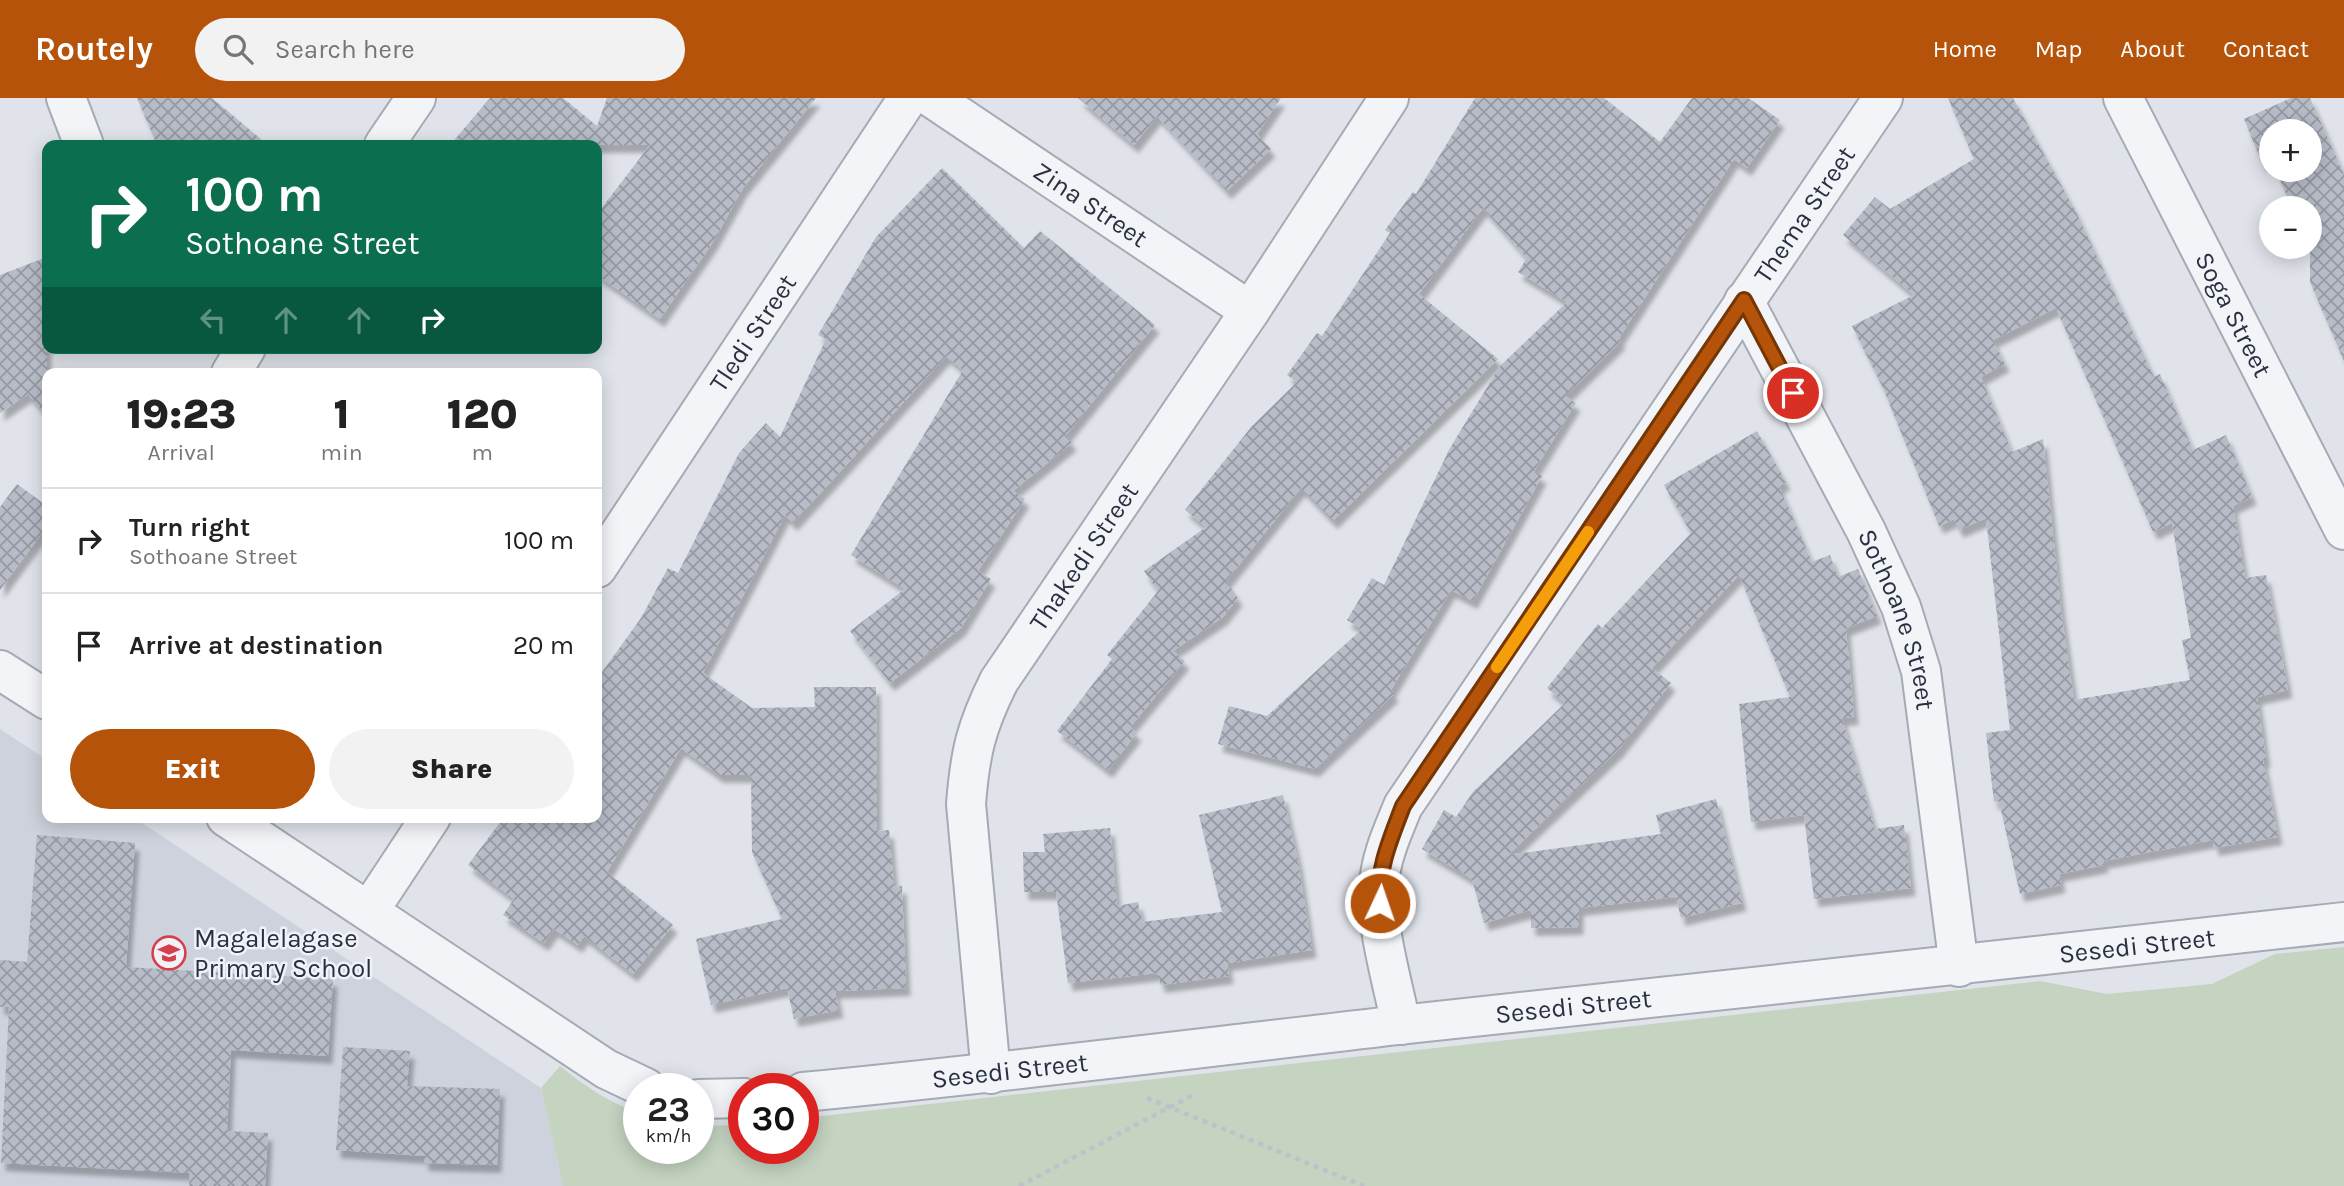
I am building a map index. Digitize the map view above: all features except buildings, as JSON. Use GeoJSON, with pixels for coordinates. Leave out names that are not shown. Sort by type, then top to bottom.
{"type":"FeatureCollection","features":[{"type":"Feature","properties":{"kind":"street"},"geometry":{"type":"LineString","coordinates":[[66,98],[82,140]]}},
{"type":"Feature","properties":{"kind":"street"},"geometry":{"type":"LineString","coordinates":[[387,140],[416,98]]}},
{"type":"Feature","properties":{"kind":"street","name":"Tledi Street"},"geometry":{"type":"LineString","coordinates":[[602,560],[908,98]]}},
{"type":"Feature","properties":{"kind":"street","name":"Zina Street"},"geometry":{"type":"LineString","coordinates":[[932,98],[1250,311]]}},
{"type":"Feature","properties":{"kind":"street","name":"Thakedi Street"},"geometry":{"type":"LineString","coordinates":[[990,1074],[965,804],[969,766],[979,721],[999,681],[1250,311],[1389,98]]}},
{"type":"Feature","properties":{"kind":"street","name":"Thema Street"},"geometry":{"type":"LineString","coordinates":[[1401,1025],[1381,919],[1378,886],[1385,852],[1403,806],[1883,98]]}},
{"type":"Feature","properties":{"kind":"street","name":"Soga Street"},"geometry":{"type":"LineString","coordinates":[[2123,98],[2344,530]]}},
{"type":"Feature","properties":{"kind":"street","name":"Sothoane Street"},"geometry":{"type":"LineString","coordinates":[[1744,300],[1866,531],[1901,607],[1921,671],[1959,967]]}},
{"type":"Feature","properties":{"kind":"street"},"geometry":{"type":"LineString","coordinates":[[0,670],[42,686]]}},
{"type":"Feature","properties":{"kind":"street"},"geometry":{"type":"LineString","coordinates":[[235,823],[448,966],[606,1069],[623,1077]]}},
{"type":"Feature","properties":{"kind":"street"},"geometry":{"type":"LineString","coordinates":[[369,911],[427,823]]}},
{"type":"Feature","properties":{"kind":"street","name":"Sesedi Street"},"geometry":{"type":"LineString","coordinates":[[819,1090],[990,1074],[1401,1025],[1959,967],[2344,922]]}},
{"type":"Feature","properties":{"kind":"path"},"geometry":{"type":"LineString","coordinates":[[1019,1186],[1170,1110],[1205,1088]]}},
{"type":"Feature","properties":{"kind":"path"},"geometry":{"type":"LineString","coordinates":[[1135,1093],[1170,1110],[1363,1186]]}},
{"type":"Feature","properties":{"kind":"shaded area","name":"Magalelagase Primary School"},"geometry":{"type":"Polygon","coordinates":[[[0,729],[42,757],[42,823],[142,823],[541,1088],[563,1186],[0,1186],[0,729]]]}},
{"type":"Feature","properties":{"kind":"green space"},"geometry":{"type":"Polygon","coordinates":[[[2344,947],[2344,1186],[563,1186],[541,1088],[560,1066],[597,1093],[623,1106],[623,1164],[714,1164],[714,1126],[728,1125],[728,1164],[819,1164],[819,1116],[2040,981],[2107,994],[2212,984],[2275,954],[2344,947]]]}},
{"type":"Feature","properties":{"kind":"slow traffic"},"geometry":{"type":"LineString","coordinates":[[1497,667],[1588,532]]}},
{"type":"Feature","properties":{"kind":"place","name":"Magalelagase Primary School"},"geometry":{"type":"Point","coordinates":[169,953]}},
{"type":"Feature","properties":{"kind":"route"},"geometry":{"type":"LineString","coordinates":[[1380,903],[1378,886],[1385,852],[1403,806],[1744,300],[1793,393]]}}]}
